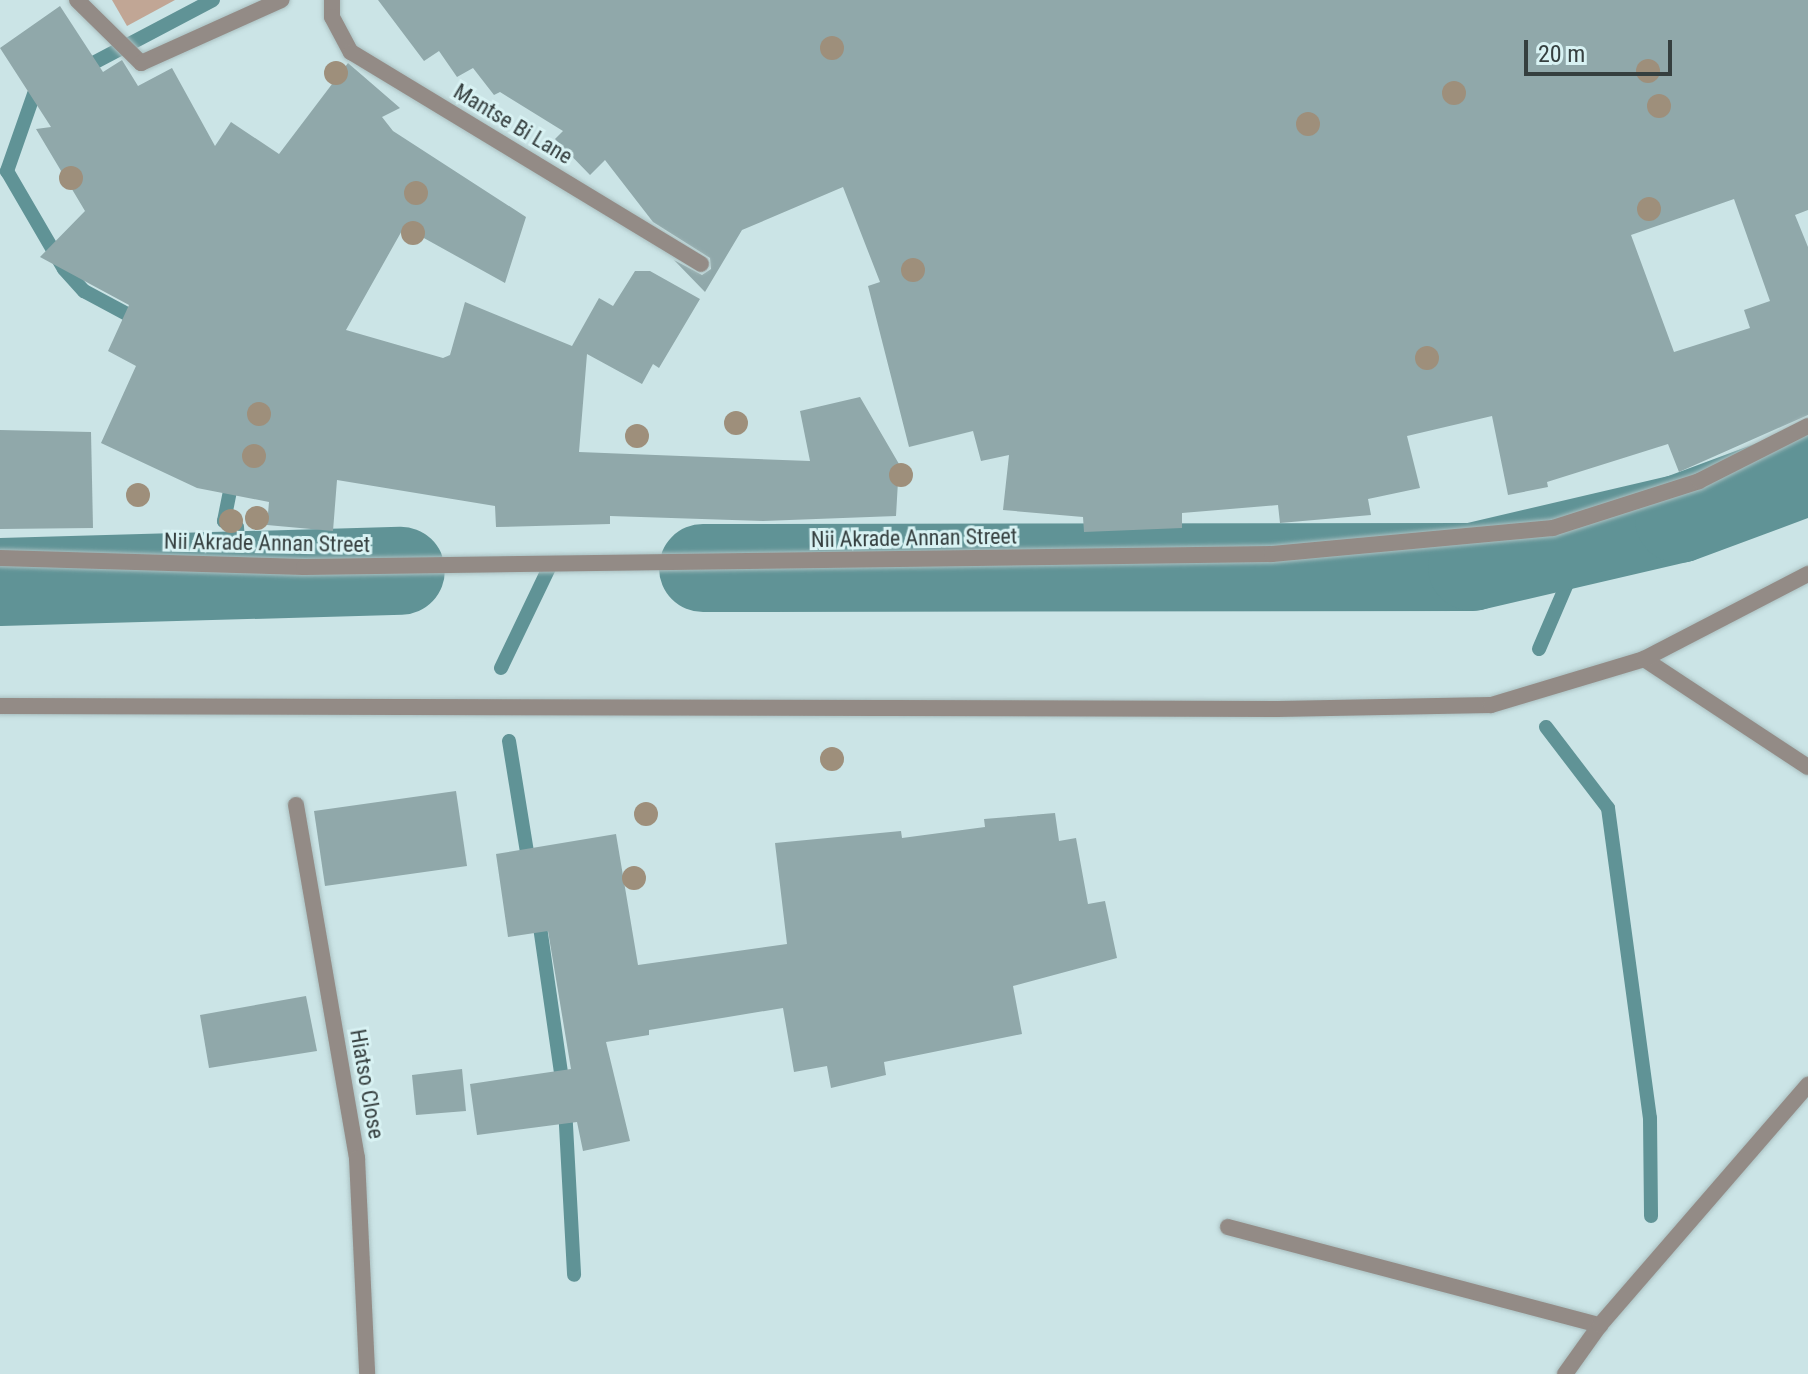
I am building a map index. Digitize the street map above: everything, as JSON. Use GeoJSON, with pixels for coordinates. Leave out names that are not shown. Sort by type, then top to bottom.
{"type":"FeatureCollection","features":[{"type":"Feature","properties":{"kind":"street"},"geometry":{"type":"LineString","coordinates":[[77,0],[141,63],[281,0]]}},
{"type":"Feature","properties":{"kind":"street","name":"Mantse Bi Lane"},"geometry":{"type":"LineString","coordinates":[[332,0],[332,17],[351,52],[701,264]]}},
{"type":"Feature","properties":{"kind":"street","name":"Nii Akrade Annan Street"},"geometry":{"type":"LineString","coordinates":[[0,558],[304,567],[1272,554],[1553,528],[1699,481],[1808,426]]}},
{"type":"Feature","properties":{"kind":"street"},"geometry":{"type":"LineString","coordinates":[[0,706],[1277,709],[1491,705],[1644,659],[1808,574]]}},
{"type":"Feature","properties":{"kind":"street"},"geometry":{"type":"LineString","coordinates":[[1644,659],[1808,767]]}},
{"type":"Feature","properties":{"kind":"street","name":"Hiatso Close"},"geometry":{"type":"LineString","coordinates":[[296,805],[357,1158],[367,1374]]}},
{"type":"Feature","properties":{"kind":"street"},"geometry":{"type":"LineString","coordinates":[[1565,1374],[1600,1325],[1808,1085]]}},
{"type":"Feature","properties":{"kind":"street"},"geometry":{"type":"LineString","coordinates":[[1228,1227],[1600,1325]]}},
{"type":"Feature","properties":{"kind":"shaded area"},"geometry":{"type":"Polygon","coordinates":[[[112,0],[175,0],[127,26],[112,0]]]}},
{"type":"Feature","properties":{"kind":"building"},"geometry":{"type":"Polygon","coordinates":[[[378,0],[1808,0],[1808,210],[1795,215],[1808,247],[1808,415],[1679,472],[1668,444],[1547,482],[1548,487],[1508,495],[1492,416],[1407,436],[1420,488],[1368,499],[1371,515],[1280,523],[1278,505],[1182,513],[1182,528],[1084,532],[1083,517],[1003,510],[1009,455],[981,461],[973,431],[909,447],[868,286],[880,282],[843,187],[742,230],[705,292],[674,260],[702,275],[711,269],[710,258],[653,222],[605,160],[590,175],[555,139],[563,131],[500,92],[494,95],[473,68],[457,77],[439,51],[424,61],[378,0]],[[1734,199],[1631,235],[1674,352],[1750,328],[1744,310],[1770,301],[1734,199]]]}},
{"type":"Feature","properties":{"kind":"building"},"geometry":{"type":"Polygon","coordinates":[[[60,6],[103,72],[122,60],[138,86],[172,68],[215,146],[231,122],[279,154],[348,63],[400,108],[382,117],[393,131],[526,217],[505,283],[404,227],[346,330],[443,358],[450,355],[465,302],[572,346],[599,298],[613,306],[635,271],[650,271],[700,299],[659,368],[653,364],[642,384],[587,354],[579,452],[810,461],[800,411],[860,397],[899,464],[896,516],[763,521],[610,516],[610,524],[496,527],[495,506],[337,480],[333,531],[267,525],[269,502],[197,488],[101,443],[136,366],[108,351],[129,305],[40,257],[85,211],[36,129],[51,127],[0,48],[60,6]]]}},
{"type":"Feature","properties":{"kind":"building"},"geometry":{"type":"Polygon","coordinates":[[[0,430],[91,432],[93,528],[0,529],[0,430]]]}},
{"type":"Feature","properties":{"kind":"building"},"geometry":{"type":"Polygon","coordinates":[[[456,791],[467,866],[325,886],[314,811],[456,791]]]}},
{"type":"Feature","properties":{"kind":"building"},"geometry":{"type":"Polygon","coordinates":[[[1055,813],[1059,841],[1076,838],[1088,904],[1105,901],[1117,958],[1013,986],[1022,1034],[884,1062],[886,1075],[831,1088],[827,1066],[794,1072],[783,1008],[649,1030],[649,1035],[606,1042],[630,1141],[583,1151],[577,1122],[477,1135],[470,1084],[571,1069],[548,931],[508,937],[496,854],[616,834],[638,965],[787,944],[775,843],[901,831],[902,838],[985,827],[984,819],[1055,813]]]}},
{"type":"Feature","properties":{"kind":"building"},"geometry":{"type":"Polygon","coordinates":[[[306,996],[317,1051],[209,1068],[200,1015],[306,996]]]}},
{"type":"Feature","properties":{"kind":"building"},"geometry":{"type":"Polygon","coordinates":[[[462,1069],[466,1111],[416,1115],[412,1075],[462,1069]]]}},
{"type":"Feature","properties":{"kind":"waterway"},"geometry":{"type":"LineString","coordinates":[[82,69],[213,0]]}},
{"type":"Feature","properties":{"kind":"waterway"},"geometry":{"type":"LineString","coordinates":[[46,88],[34,94],[7,171],[64,269],[84,291],[140,321]]}},
{"type":"Feature","properties":{"kind":"waterway"},"geometry":{"type":"LineString","coordinates":[[703,568],[1472,567],[1679,519],[1808,471]]}},
{"type":"Feature","properties":{"kind":"waterway"},"geometry":{"type":"LineString","coordinates":[[233,476],[224,521],[237,527],[241,583],[295,574]]}},
{"type":"Feature","properties":{"kind":"waterway"},"geometry":{"type":"LineString","coordinates":[[1539,649],[1584,544]]}},
{"type":"Feature","properties":{"kind":"waterway"},"geometry":{"type":"LineString","coordinates":[[501,668],[549,568]]}},
{"type":"Feature","properties":{"kind":"waterway"},"geometry":{"type":"LineString","coordinates":[[0,582],[401,571]]}},
{"type":"Feature","properties":{"kind":"waterway"},"geometry":{"type":"LineString","coordinates":[[1546,727],[1608,808],[1650,1118],[1651,1216]]}},
{"type":"Feature","properties":{"kind":"waterway"},"geometry":{"type":"LineString","coordinates":[[509,741],[529,865]]}},
{"type":"Feature","properties":{"kind":"waterway"},"geometry":{"type":"LineString","coordinates":[[538,913],[563,1087]]}},
{"type":"Feature","properties":{"kind":"waterway"},"geometry":{"type":"LineString","coordinates":[[565,1107],[574,1275]]}}]}
